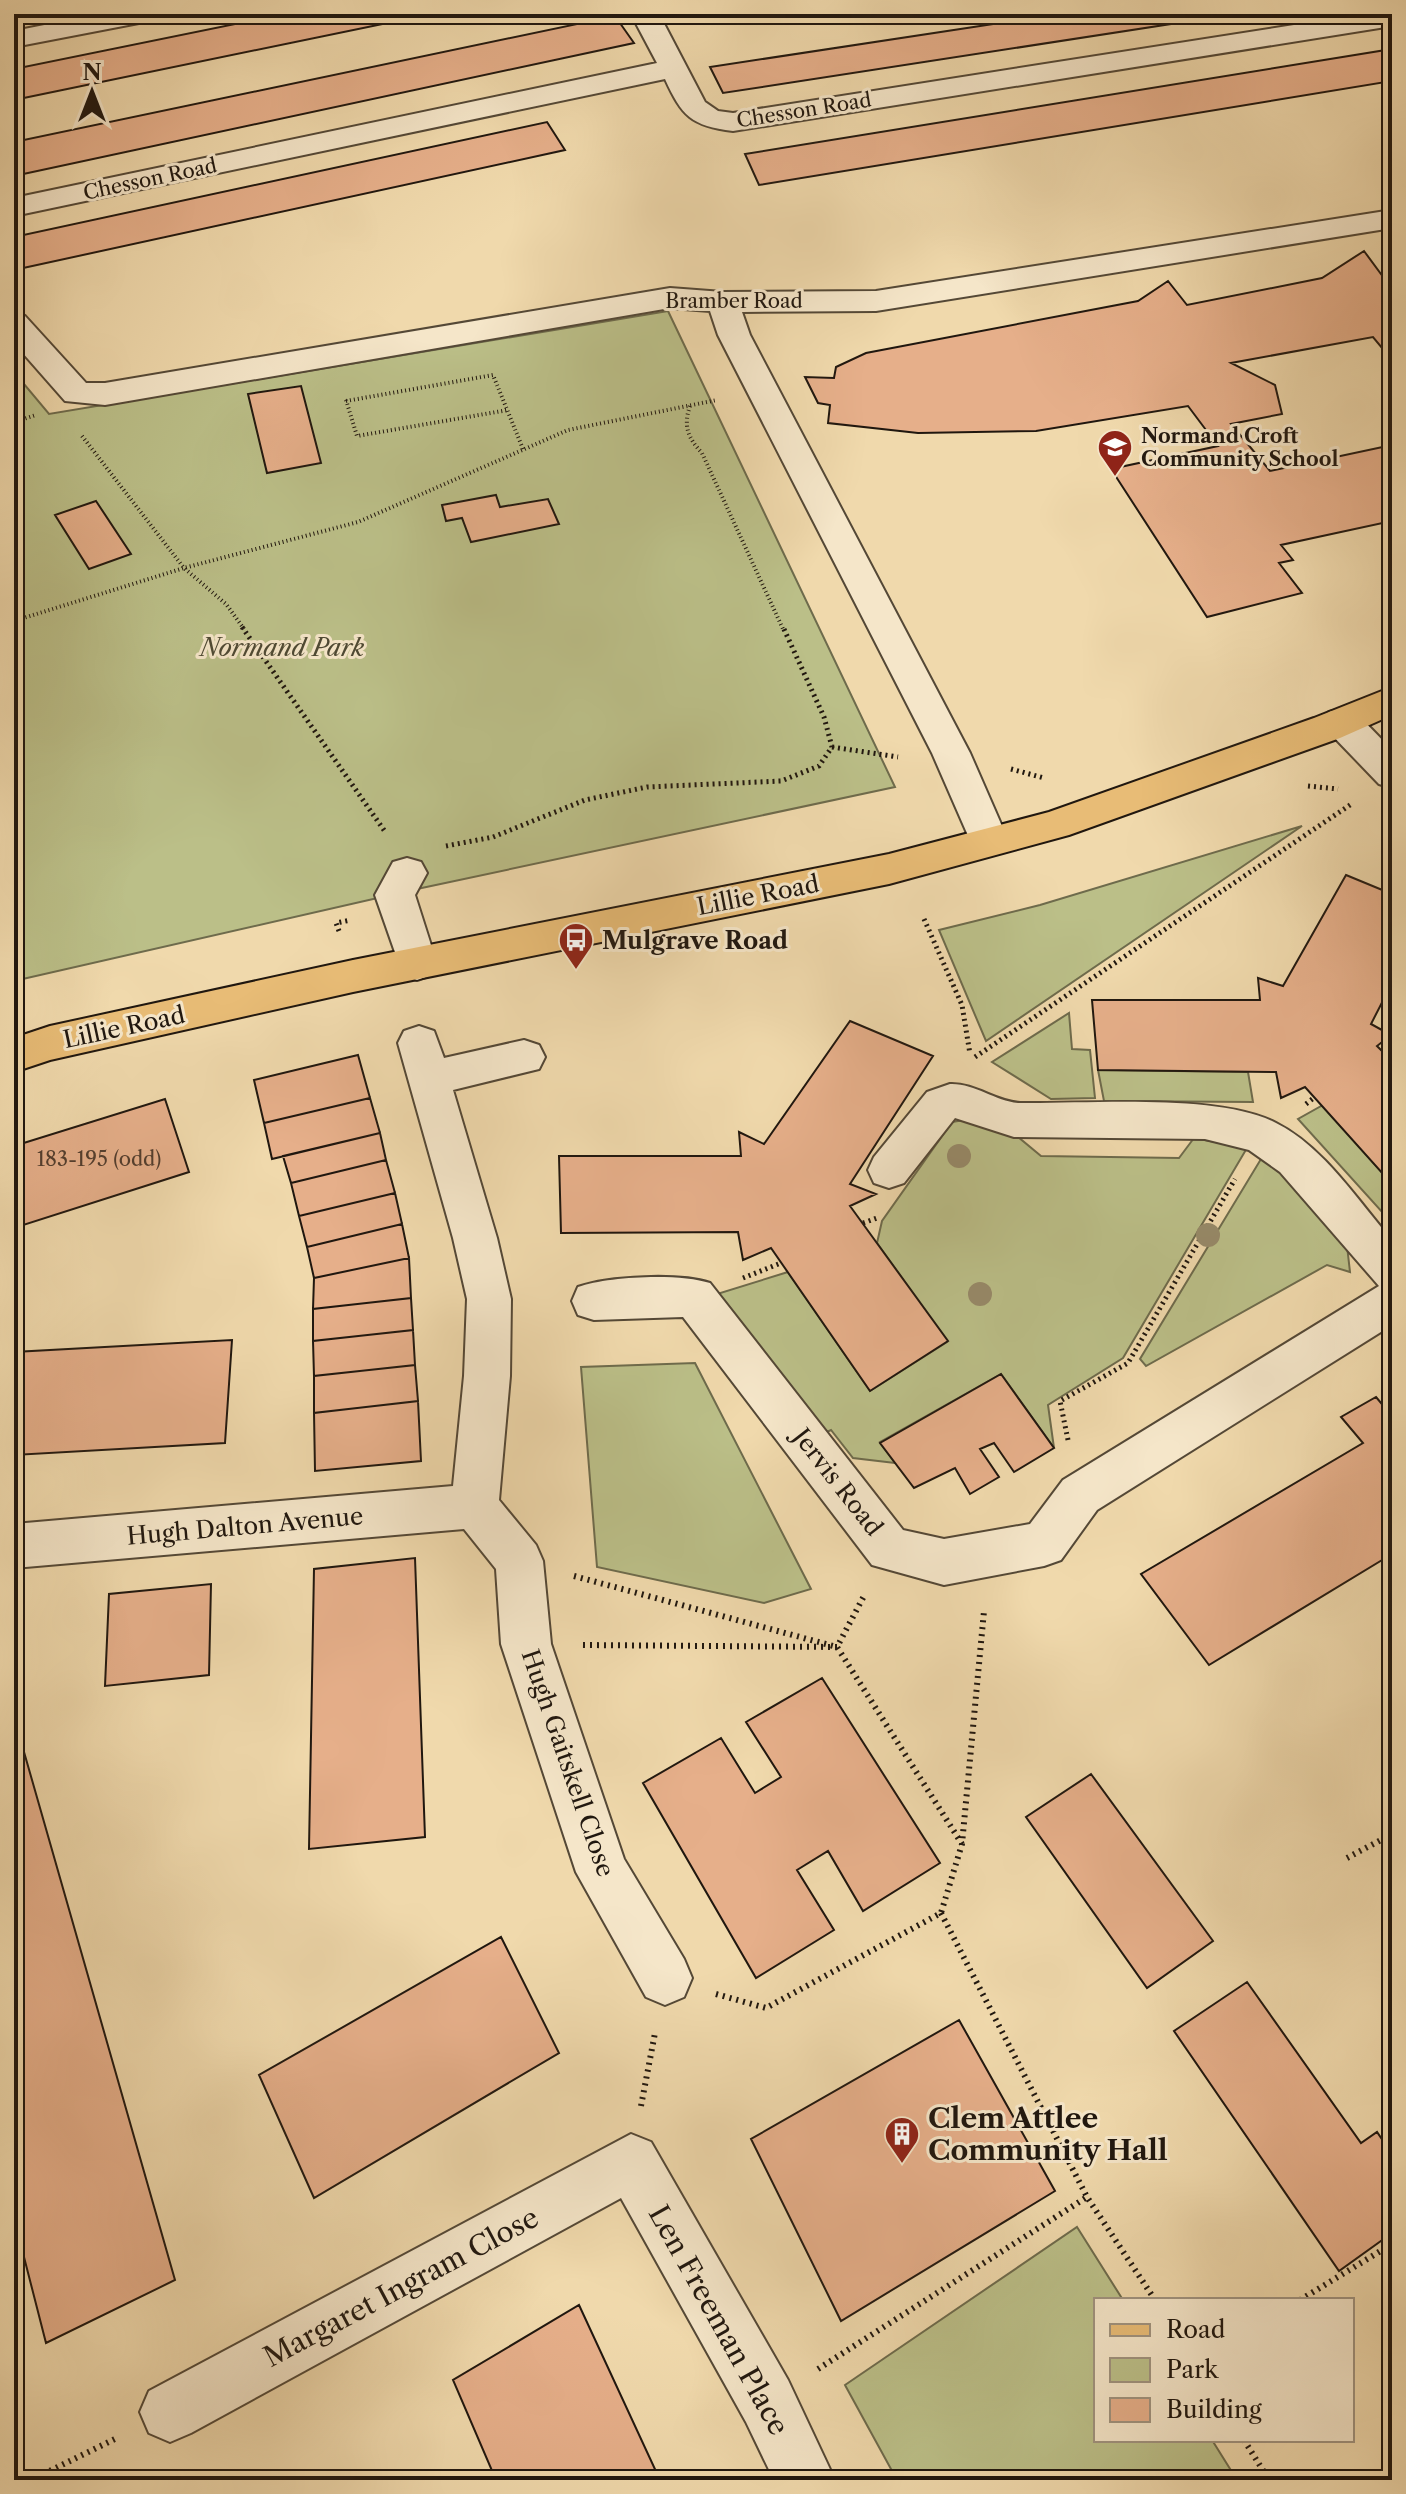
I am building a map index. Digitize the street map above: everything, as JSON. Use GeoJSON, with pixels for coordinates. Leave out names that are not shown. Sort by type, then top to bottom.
{"type":"FeatureCollection","features":[{"type":"Feature","properties":{"kind":"main road","name":"Lillie Road"},"geometry":{"type":"LineString","coordinates":[[14,1055],[65,1040],[417,964],[889,869],[989,840],[1055,825],[1342,722],[1392,700]]}},
{"type":"Feature","properties":{"kind":"street"},"geometry":{"type":"LineString","coordinates":[[14,39],[144,14]]}},
{"type":"Feature","properties":{"kind":"street"},"geometry":{"type":"LineString","coordinates":[[645,14],[674,68]]}},
{"type":"Feature","properties":{"kind":"street","name":"Chesson Road"},"geometry":{"type":"LineString","coordinates":[[14,207],[674,68],[700,116],[733,122],[1392,18]]}},
{"type":"Feature","properties":{"kind":"street","name":"Bramber Road"},"geometry":{"type":"LineString","coordinates":[[14,323],[77,394],[105,394],[670,298],[723,302],[876,301],[1392,219]]}},
{"type":"Feature","properties":{"kind":"street"},"geometry":{"type":"LineString","coordinates":[[723,302],[734,335],[951,753],[989,840]]}},
{"type":"Feature","properties":{"kind":"street"},"geometry":{"type":"LineString","coordinates":[[1342,722],[1392,774]]}},
{"type":"Feature","properties":{"kind":"street"},"geometry":{"type":"LineString","coordinates":[[404,864],[395,895],[417,964]]}},
{"type":"Feature","properties":{"kind":"street"},"geometry":{"type":"LineString","coordinates":[[475,1506],[487,1376],[489,1299],[475,1238],[424,1060],[524,1057]]}},
{"type":"Feature","properties":{"kind":"street"},"geometry":{"type":"LineString","coordinates":[[889,1170],[942,1104],[951,1099],[964,1100],[991,1114],[1014,1120],[1205,1122],[1261,1135],[1295,1159],[1392,1272]]}},
{"type":"Feature","properties":{"kind":"street","name":"Jervis Road"},"geometry":{"type":"LineString","coordinates":[[594,1301],[694,1297],[889,1549],[944,1562],[1044,1544]]}},
{"type":"Feature","properties":{"kind":"street"},"geometry":{"type":"LineString","coordinates":[[1044,1544],[1080,1495],[1392,1301]]}},
{"type":"Feature","properties":{"kind":"street","name":"Hugh Dalton Avenue"},"geometry":{"type":"LineString","coordinates":[[14,1546],[475,1506]]}},
{"type":"Feature","properties":{"kind":"street","name":"Hugh Gaitskell Close"},"geometry":{"type":"LineString","coordinates":[[475,1506],[519,1561],[526,1644],[602,1872],[665,1978]]}},
{"type":"Feature","properties":{"kind":"street","name":"Len Freeman Place"},"geometry":{"type":"LineString","coordinates":[[631,2162],[767,2401],[805,2480]]}},
{"type":"Feature","properties":{"kind":"street","name":"Margaret Ingram Close"},"geometry":{"type":"LineString","coordinates":[[170,2412],[631,2162]]}},
{"type":"Feature","properties":{"kind":"path"},"geometry":{"type":"LineString","coordinates":[[346,401],[493,375],[523,449]]}},
{"type":"Feature","properties":{"kind":"path"},"geometry":{"type":"LineString","coordinates":[[343,390],[357,436],[508,410]]}},
{"type":"Feature","properties":{"kind":"path"},"geometry":{"type":"LineString","coordinates":[[14,621],[184,568],[358,522],[568,430],[766,392]]}},
{"type":"Feature","properties":{"kind":"path"},"geometry":{"type":"LineString","coordinates":[[77,430],[184,568],[226,604],[404,864],[493,837],[585,800],[647,787],[781,781],[819,766],[832,747],[824,717],[702,453],[688,439],[685,419],[690,406]]}},
{"type":"Feature","properties":{"kind":"path"},"geometry":{"type":"LineString","coordinates":[[14,422],[33,416]]}},
{"type":"Feature","properties":{"kind":"path"},"geometry":{"type":"LineString","coordinates":[[358,522],[363,532]]}},
{"type":"Feature","properties":{"kind":"path"},"geometry":{"type":"LineString","coordinates":[[832,747],[907,758]]}},
{"type":"Feature","properties":{"kind":"path"},"geometry":{"type":"LineString","coordinates":[[924,919],[962,1005],[971,1059],[1355,804],[1348,797]]}},
{"type":"Feature","properties":{"kind":"path"},"geometry":{"type":"LineString","coordinates":[[1080,1495],[1060,1401],[1128,1363],[1261,1135],[1315,1097]]}},
{"type":"Feature","properties":{"kind":"path"},"geometry":{"type":"LineString","coordinates":[[1044,1544],[984,1602],[962,1844],[941,1913],[1087,2197],[1154,2298]]}},
{"type":"Feature","properties":{"kind":"path"},"geometry":{"type":"LineString","coordinates":[[837,1647],[889,1549]]}},
{"type":"Feature","properties":{"kind":"path"},"geometry":{"type":"LineString","coordinates":[[571,1576],[837,1647],[962,1844]]}},
{"type":"Feature","properties":{"kind":"path"},"geometry":{"type":"LineString","coordinates":[[526,1644],[837,1647]]}},
{"type":"Feature","properties":{"kind":"path"},"geometry":{"type":"LineString","coordinates":[[1347,1858],[1392,1834]]}},
{"type":"Feature","properties":{"kind":"path"},"geometry":{"type":"LineString","coordinates":[[631,2162],[665,1978],[766,2008],[941,1913]]}},
{"type":"Feature","properties":{"kind":"path"},"geometry":{"type":"LineString","coordinates":[[767,2401],[1087,2197]]}},
{"type":"Feature","properties":{"kind":"path"},"geometry":{"type":"LineString","coordinates":[[1303,2298],[1392,2244]]}},
{"type":"Feature","properties":{"kind":"path"},"geometry":{"type":"LineString","coordinates":[[31,2480],[170,2412]]}},
{"type":"Feature","properties":{"kind":"path"},"geometry":{"type":"LineString","coordinates":[[1245,2442],[1269,2480]]}},
{"type":"Feature","properties":{"kind":"green space","name":"Normand Park"},"geometry":{"type":"Polygon","coordinates":[[[668,311],[895,787],[417,889],[14,981],[14,372],[49,414],[668,311]]]}},
{"type":"Feature","properties":{"kind":"green space"},"geometry":{"type":"Polygon","coordinates":[[[1302,826],[986,1041],[939,930],[1040,905],[1302,826]]]}},
{"type":"Feature","properties":{"kind":"green space"},"geometry":{"type":"Polygon","coordinates":[[[1069,1013],[1072,1049],[1090,1050],[1095,1098],[1051,1099],[992,1062],[1069,1013]]]}},
{"type":"Feature","properties":{"kind":"green space"},"geometry":{"type":"Polygon","coordinates":[[[1098,1070],[1248,1072],[1253,1102],[1104,1101],[1098,1070]]]}},
{"type":"Feature","properties":{"kind":"green space"},"geometry":{"type":"Polygon","coordinates":[[[1323,1105],[1392,1184],[1392,1223],[1298,1119],[1323,1105]]]}},
{"type":"Feature","properties":{"kind":"green space"},"geometry":{"type":"Polygon","coordinates":[[[970,1119],[1018,1137],[1041,1156],[1179,1158],[1194,1138],[1247,1148],[1123,1358],[1048,1405],[1054,1448],[1001,1374],[880,1442],[895,1463],[853,1458],[831,1430],[814,1438],[717,1294],[788,1272],[870,1391],[947,1342],[877,1243],[882,1221],[952,1122],[970,1119]]]}},
{"type":"Feature","properties":{"kind":"green space"},"geometry":{"type":"Polygon","coordinates":[[[1264,1154],[1346,1237],[1350,1272],[1327,1265],[1146,1366],[1140,1359],[1264,1154]]]}},
{"type":"Feature","properties":{"kind":"green space"},"geometry":{"type":"Polygon","coordinates":[[[695,1363],[811,1589],[764,1603],[597,1567],[581,1367],[695,1363]]]}},
{"type":"Feature","properties":{"kind":"green space"},"geometry":{"type":"Polygon","coordinates":[[[1077,2227],[1122,2298],[1094,2298],[1094,2442],[1213,2442],[1237,2480],[897,2480],[845,2385],[1077,2227]]]}},
{"type":"Feature","properties":{"kind":"building"},"geometry":{"type":"Polygon","coordinates":[[[284,14],[431,14],[14,100],[14,69],[284,14]]]}},
{"type":"Feature","properties":{"kind":"building"},"geometry":{"type":"Polygon","coordinates":[[[1060,14],[1236,14],[723,93],[710,67],[1060,14]]]}},
{"type":"Feature","properties":{"kind":"building"},"geometry":{"type":"Polygon","coordinates":[[[615,16],[634,43],[14,176],[14,142],[615,16]]]}},
{"type":"Feature","properties":{"kind":"building"},"geometry":{"type":"Polygon","coordinates":[[[1392,49],[1392,81],[759,185],[745,154],[1392,49]]]}},
{"type":"Feature","properties":{"kind":"building"},"geometry":{"type":"Polygon","coordinates":[[[547,122],[565,150],[14,270],[14,237],[547,122]]]}},
{"type":"Feature","properties":{"kind":"building"},"geometry":{"type":"Polygon","coordinates":[[[1364,251],[1392,289],[1392,360],[1373,337],[1231,363],[1275,385],[1282,414],[1231,424],[1270,471],[1392,445],[1392,521],[1281,545],[1293,560],[1279,563],[1302,593],[1207,617],[1111,469],[1218,446],[1188,406],[1036,431],[918,433],[828,423],[830,405],[818,403],[805,377],[834,378],[836,367],[866,353],[1138,301],[1168,281],[1187,305],[1322,278],[1364,251]]]}},
{"type":"Feature","properties":{"kind":"building"},"geometry":{"type":"Polygon","coordinates":[[[301,386],[321,463],[267,473],[248,394],[301,386]]]}},
{"type":"Feature","properties":{"kind":"building"},"geometry":{"type":"Polygon","coordinates":[[[496,495],[500,507],[548,499],[559,524],[471,542],[462,518],[446,521],[442,505],[496,495]]]}},
{"type":"Feature","properties":{"kind":"building"},"geometry":{"type":"Polygon","coordinates":[[[96,501],[131,554],[89,569],[55,515],[96,501]]]}},
{"type":"Feature","properties":{"kind":"building"},"geometry":{"type":"Polygon","coordinates":[[[1346,875],[1392,894],[1392,983],[1371,1024],[1391,1035],[1377,1046],[1392,1061],[1392,1184],[1305,1087],[1281,1098],[1276,1072],[1098,1070],[1092,1000],[1260,1000],[1258,978],[1283,986],[1346,875]]]}},
{"type":"Feature","properties":{"kind":"building"},"geometry":{"type":"Polygon","coordinates":[[[850,1021],[933,1056],[850,1184],[876,1194],[850,1206],[948,1341],[870,1391],[771,1248],[743,1260],[738,1232],[561,1233],[559,1156],[741,1156],[739,1132],[764,1144],[850,1021]]]}},
{"type":"Feature","properties":{"kind":"building"},"geometry":{"type":"Polygon","coordinates":[[[358,1055],[370,1098],[264,1123],[254,1080],[358,1055]]]}},
{"type":"Feature","properties":{"kind":"building"},"geometry":{"type":"Polygon","coordinates":[[[370,1098],[380,1133],[272,1159],[264,1123],[370,1098]]]}},
{"type":"Feature","properties":{"kind":"building"},"geometry":{"type":"Polygon","coordinates":[[[165,1099],[189,1172],[14,1228],[14,1146],[165,1099]]]}},
{"type":"Feature","properties":{"kind":"building"},"geometry":{"type":"Polygon","coordinates":[[[380,1133],[386,1160],[291,1183],[283,1156],[380,1133]]]}},
{"type":"Feature","properties":{"kind":"building"},"geometry":{"type":"Polygon","coordinates":[[[386,1160],[395,1193],[299,1216],[291,1183],[386,1160]]]}},
{"type":"Feature","properties":{"kind":"building"},"geometry":{"type":"Polygon","coordinates":[[[395,1193],[402,1224],[307,1247],[299,1216],[395,1193]]]}},
{"type":"Feature","properties":{"kind":"building"},"geometry":{"type":"Polygon","coordinates":[[[402,1224],[409,1258],[314,1278],[307,1247],[402,1224]]]}},
{"type":"Feature","properties":{"kind":"building"},"geometry":{"type":"Polygon","coordinates":[[[409,1258],[411,1298],[313,1309],[314,1278],[409,1258]]]}},
{"type":"Feature","properties":{"kind":"building"},"geometry":{"type":"Polygon","coordinates":[[[411,1298],[413,1330],[313,1341],[313,1309],[411,1298]]]}},
{"type":"Feature","properties":{"kind":"building"},"geometry":{"type":"Polygon","coordinates":[[[413,1330],[415,1365],[314,1376],[313,1341],[413,1330]]]}},
{"type":"Feature","properties":{"kind":"building"},"geometry":{"type":"Polygon","coordinates":[[[232,1340],[225,1443],[14,1455],[14,1352],[232,1340]]]}},
{"type":"Feature","properties":{"kind":"building"},"geometry":{"type":"Polygon","coordinates":[[[415,1365],[418,1401],[314,1413],[314,1376],[415,1365]]]}},
{"type":"Feature","properties":{"kind":"building"},"geometry":{"type":"Polygon","coordinates":[[[1001,1374],[1054,1448],[1014,1472],[994,1443],[980,1449],[999,1477],[970,1494],[955,1468],[914,1488],[880,1443],[1001,1374]]]}},
{"type":"Feature","properties":{"kind":"building"},"geometry":{"type":"Polygon","coordinates":[[[1376,1397],[1392,1416],[1392,1554],[1209,1665],[1141,1574],[1363,1443],[1341,1417],[1376,1397]]]}},
{"type":"Feature","properties":{"kind":"building"},"geometry":{"type":"Polygon","coordinates":[[[418,1401],[421,1461],[315,1471],[314,1413],[418,1401]]]}},
{"type":"Feature","properties":{"kind":"building"},"geometry":{"type":"Polygon","coordinates":[[[415,1558],[425,1837],[309,1849],[314,1569],[415,1558]]]}},
{"type":"Feature","properties":{"kind":"building"},"geometry":{"type":"Polygon","coordinates":[[[211,1584],[209,1675],[105,1686],[109,1594],[211,1584]]]}},
{"type":"Feature","properties":{"kind":"building"},"geometry":{"type":"Polygon","coordinates":[[[822,1678],[940,1863],[863,1911],[828,1851],[797,1870],[834,1930],[756,1978],[643,1783],[721,1738],[755,1793],[781,1777],[746,1722],[822,1678]]]}},
{"type":"Feature","properties":{"kind":"building"},"geometry":{"type":"Polygon","coordinates":[[[14,1717],[175,2280],[46,2343],[14,2218],[14,1717]]]}},
{"type":"Feature","properties":{"kind":"building"},"geometry":{"type":"Polygon","coordinates":[[[1091,1774],[1213,1941],[1147,1988],[1026,1817],[1091,1774]]]}},
{"type":"Feature","properties":{"kind":"building"},"geometry":{"type":"Polygon","coordinates":[[[501,1937],[559,2053],[314,2198],[259,2075],[501,1937]]]}},
{"type":"Feature","properties":{"kind":"building"},"geometry":{"type":"Polygon","coordinates":[[[1247,1982],[1361,2143],[1377,2132],[1392,2154],[1392,2233],[1339,2271],[1174,2031],[1247,1982]]]}},
{"type":"Feature","properties":{"kind":"building","name":"Clem Attlee Community Hall"},"geometry":{"type":"Polygon","coordinates":[[[959,2020],[1055,2191],[841,2321],[751,2139],[959,2020]]]}},
{"type":"Feature","properties":{"kind":"building"},"geometry":{"type":"Polygon","coordinates":[[[579,2305],[660,2480],[496,2480],[453,2380],[579,2305]]]}},
{"type":"Feature","properties":{"kind":"place","name":"Normand Croft Community School"},"geometry":{"type":"Point","coordinates":[1115,478]}},
{"type":"Feature","properties":{"kind":"place","name":"Mulgrave Road"},"geometry":{"type":"Point","coordinates":[576,971]}},
{"type":"Feature","properties":{"kind":"place","name":"Clem Attlee Community Hall"},"geometry":{"type":"Point","coordinates":[902,2165]}}]}
